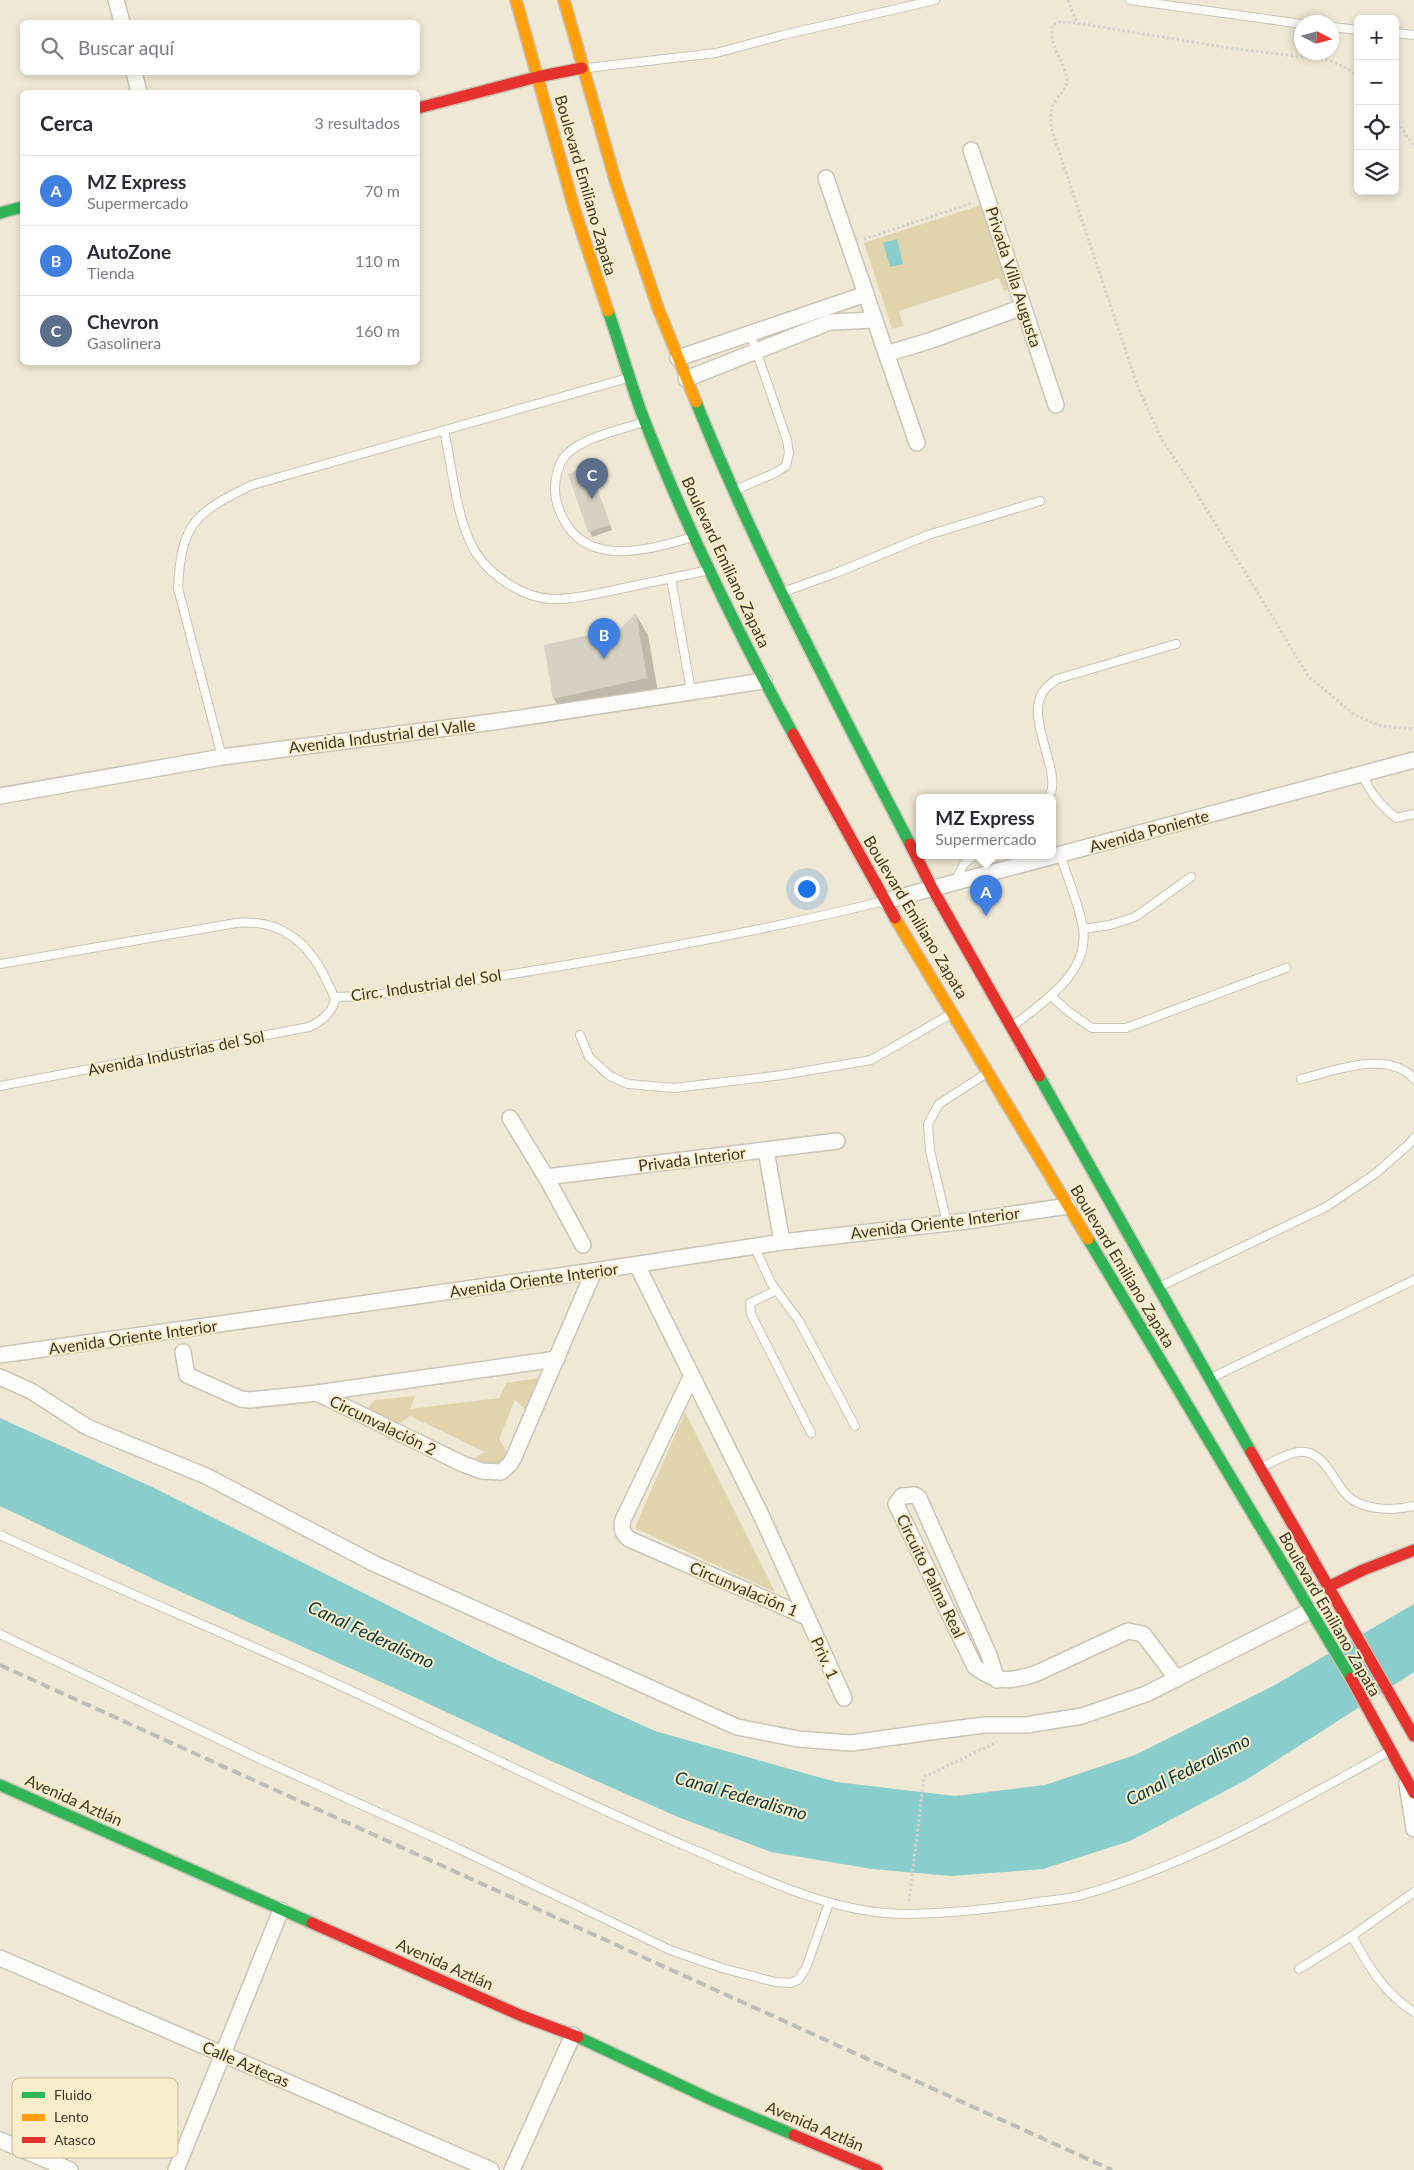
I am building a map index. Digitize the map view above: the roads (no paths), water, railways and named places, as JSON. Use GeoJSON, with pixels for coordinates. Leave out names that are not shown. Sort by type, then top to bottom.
{"type":"FeatureCollection","features":[{"type":"Feature","properties":{"kind":"main road","name":"Boulevard Emiliano Zapata"},"geometry":{"type":"LineString","coordinates":[[516,0],[577,217],[645,422],[709,570],[764,681],[885,901],[954,1013],[1310,1611],[1331,1643],[1410,1787]]}},
{"type":"Feature","properties":{"kind":"main road","name":"Boulevard Emiliano Zapata"},"geometry":{"type":"LineString","coordinates":[[564,0],[616,183],[658,308],[686,379],[733,491],[781,592],[916,857]]}},
{"type":"Feature","properties":{"kind":"main road"},"geometry":{"type":"LineString","coordinates":[[420,107],[537,77],[582,68]]}},
{"type":"Feature","properties":{"kind":"main road"},"geometry":{"type":"LineString","coordinates":[[0,213],[20,208]]}},
{"type":"Feature","properties":{"kind":"main road","name":"Boulevard Emiliano Zapata"},"geometry":{"type":"LineString","coordinates":[[917,859],[1209,1379],[1328,1587],[1354,1628],[1414,1736]]}},
{"type":"Feature","properties":{"kind":"main road"},"geometry":{"type":"LineString","coordinates":[[1328,1587],[1363,1570],[1414,1550]]}},
{"type":"Feature","properties":{"kind":"main road","name":"Avenida Aztlán"},"geometry":{"type":"LineString","coordinates":[[1,1788],[522,2016],[573,2035],[848,2164],[877,2170]]}},
{"type":"Feature","properties":{"kind":"street"},"geometry":{"type":"LineString","coordinates":[[116,0],[121,20]]}},
{"type":"Feature","properties":{"kind":"street"},"geometry":{"type":"LineString","coordinates":[[135,75],[139,90]]}},
{"type":"Feature","properties":{"kind":"street","name":"Privada Villa Augusta"},"geometry":{"type":"LineString","coordinates":[[971,150],[1056,405]]}},
{"type":"Feature","properties":{"kind":"street"},"geometry":{"type":"LineString","coordinates":[[826,178],[917,443]]}},
{"type":"Feature","properties":{"kind":"street"},"geometry":{"type":"LineString","coordinates":[[678,358],[866,294]]}},
{"type":"Feature","properties":{"kind":"street"},"geometry":{"type":"LineString","coordinates":[[886,354],[932,340],[1023,307]]}},
{"type":"Feature","properties":{"kind":"street"},"geometry":{"type":"LineString","coordinates":[[686,379],[830,322],[875,320]]}},
{"type":"Feature","properties":{"kind":"street","name":"Avenida Industrial del Valle"},"geometry":{"type":"LineString","coordinates":[[0,796],[222,757],[500,721],[764,681]]}},
{"type":"Feature","properties":{"kind":"street","name":"Avenida Poniente"},"geometry":{"type":"LineString","coordinates":[[1056,855],[1414,760]]}},
{"type":"Feature","properties":{"kind":"street","name":"Avenida Poniente"},"geometry":{"type":"LineString","coordinates":[[885,901],[1042,859]]}},
{"type":"Feature","properties":{"kind":"street"},"geometry":{"type":"LineString","coordinates":[[510,1118],[546,1177],[583,1245]]}},
{"type":"Feature","properties":{"kind":"street","name":"Privada Interior"},"geometry":{"type":"LineString","coordinates":[[546,1177],[837,1141]]}},
{"type":"Feature","properties":{"kind":"street"},"geometry":{"type":"LineString","coordinates":[[766,1150],[782,1242]]}},
{"type":"Feature","properties":{"kind":"street","name":"Avenida Oriente Interior"},"geometry":{"type":"LineString","coordinates":[[0,1355],[637,1265],[782,1242],[947,1223],[1068,1206]]}},
{"type":"Feature","properties":{"kind":"street","name":"Circunvalación 1"},"geometry":{"type":"LineString","coordinates":[[637,1265],[762,1518],[807,1617]]}},
{"type":"Feature","properties":{"kind":"street","name":"Circunvalación 2"},"geometry":{"type":"LineString","coordinates":[[317,1393],[463,1464],[490,1473],[501,1472],[510,1464],[514,1457],[594,1271]]}},
{"type":"Feature","properties":{"kind":"street"},"geometry":{"type":"LineString","coordinates":[[183,1352],[187,1375],[241,1399],[250,1400],[317,1393]]}},
{"type":"Feature","properties":{"kind":"street","name":"Circunvalación 2"},"geometry":{"type":"LineString","coordinates":[[317,1393],[557,1359]]}},
{"type":"Feature","properties":{"kind":"street"},"geometry":{"type":"LineString","coordinates":[[0,1377],[30,1391],[87,1427],[206,1476],[375,1564],[737,1727],[798,1739],[851,1743],[966,1728],[1013,1725],[1082,1716],[1146,1694],[1310,1611]]}},
{"type":"Feature","properties":{"kind":"street","name":"Circunvalación 1"},"geometry":{"type":"LineString","coordinates":[[691,1377],[623,1520],[621,1529],[629,1540],[807,1617]]}},
{"type":"Feature","properties":{"kind":"street","name":"Circuito Palma Real"},"geometry":{"type":"LineString","coordinates":[[909,1495],[919,1498],[989,1655],[997,1680],[975,1667],[896,1504],[902,1496],[909,1495]]}},
{"type":"Feature","properties":{"kind":"street"},"geometry":{"type":"LineString","coordinates":[[936,1589],[954,1578]]}},
{"type":"Feature","properties":{"kind":"street","name":"Priv. 1"},"geometry":{"type":"LineString","coordinates":[[807,1617],[844,1698]]}},
{"type":"Feature","properties":{"kind":"street"},"geometry":{"type":"LineString","coordinates":[[997,1680],[1019,1679],[1035,1674],[1128,1631],[1143,1634],[1177,1679]]}},
{"type":"Feature","properties":{"kind":"street"},"geometry":{"type":"LineString","coordinates":[[1410,1787],[1414,1828]]}},
{"type":"Feature","properties":{"kind":"street"},"geometry":{"type":"LineString","coordinates":[[176,2170],[281,1910]]}},
{"type":"Feature","properties":{"kind":"street","name":"Calle Aztecas"},"geometry":{"type":"LineString","coordinates":[[0,1958],[491,2170]]}},
{"type":"Feature","properties":{"kind":"street"},"geometry":{"type":"LineString","coordinates":[[512,2170],[573,2035]]}},
{"type":"Feature","properties":{"kind":"street"},"geometry":{"type":"LineString","coordinates":[[0,2140],[12,2145]]}},
{"type":"Feature","properties":{"kind":"street"},"geometry":{"type":"LineString","coordinates":[[42,2158],[70,2170]]}},
{"type":"Feature","properties":{"kind":"lane"},"geometry":{"type":"LineString","coordinates":[[582,68],[716,54],[783,35],[935,0]]}},
{"type":"Feature","properties":{"kind":"lane"},"geometry":{"type":"LineString","coordinates":[[1130,0],[1294,23]]}},
{"type":"Feature","properties":{"kind":"lane"},"geometry":{"type":"LineString","coordinates":[[1339,28],[1354,30]]}},
{"type":"Feature","properties":{"kind":"lane"},"geometry":{"type":"LineString","coordinates":[[1399,33],[1414,34]]}},
{"type":"Feature","properties":{"kind":"lane"},"geometry":{"type":"LineString","coordinates":[[733,491],[786,466],[788,459],[787,440],[749,333]]}},
{"type":"Feature","properties":{"kind":"lane"},"geometry":{"type":"LineString","coordinates":[[222,757],[178,588],[179,560],[186,536],[198,518],[214,503],[252,484],[630,377]]}},
{"type":"Feature","properties":{"kind":"lane"},"geometry":{"type":"LineString","coordinates":[[645,422],[580,444],[565,456],[559,467],[555,495],[564,524],[575,538],[602,550],[634,552],[662,547],[694,537]]}},
{"type":"Feature","properties":{"kind":"lane"},"geometry":{"type":"LineString","coordinates":[[444,430],[463,522],[470,542],[479,557],[503,580],[531,595],[550,599],[592,594],[709,570]]}},
{"type":"Feature","properties":{"kind":"lane"},"geometry":{"type":"LineString","coordinates":[[781,592],[836,573],[928,535],[1040,501]]}},
{"type":"Feature","properties":{"kind":"lane"},"geometry":{"type":"LineString","coordinates":[[671,578],[691,691]]}},
{"type":"Feature","properties":{"kind":"lane"},"geometry":{"type":"LineString","coordinates":[[1050,794],[1053,782],[1038,710],[1044,690],[1057,679],[1176,644]]}},
{"type":"Feature","properties":{"kind":"lane"},"geometry":{"type":"LineString","coordinates":[[1362,774],[1379,804],[1396,818],[1414,814]]}},
{"type":"Feature","properties":{"kind":"lane"},"geometry":{"type":"LineString","coordinates":[[1011,1028],[1051,996],[1070,977],[1082,948],[1083,929],[1060,854]]}},
{"type":"Feature","properties":{"kind":"lane"},"geometry":{"type":"LineString","coordinates":[[954,883],[964,864],[970,859]]}},
{"type":"Feature","properties":{"kind":"lane"},"geometry":{"type":"LineString","coordinates":[[1083,929],[1110,925],[1135,917],[1191,877]]}},
{"type":"Feature","properties":{"kind":"lane","name":"Circ. Industrial del Sol"},"geometry":{"type":"LineString","coordinates":[[0,964],[251,921],[278,927],[304,945],[315,957],[334,996],[386,994],[600,960],[792,924],[885,901]]}},
{"type":"Feature","properties":{"kind":"lane"},"geometry":{"type":"LineString","coordinates":[[1051,996],[1069,1012],[1092,1028],[1126,1028],[1286,968]]}},
{"type":"Feature","properties":{"kind":"lane","name":"Avenida Industrias del Sol"},"geometry":{"type":"LineString","coordinates":[[0,1086],[309,1027],[318,1023],[331,1012],[335,1001],[334,996]]}},
{"type":"Feature","properties":{"kind":"lane"},"geometry":{"type":"LineString","coordinates":[[580,1035],[589,1057],[610,1076],[628,1084],[674,1088],[782,1075],[871,1060],[954,1013]]}},
{"type":"Feature","properties":{"kind":"lane"},"geometry":{"type":"LineString","coordinates":[[1301,1079],[1378,1062],[1392,1065],[1408,1072],[1414,1079]]}},
{"type":"Feature","properties":{"kind":"lane"},"geometry":{"type":"LineString","coordinates":[[947,1223],[930,1150],[928,1124],[939,1104],[988,1072]]}},
{"type":"Feature","properties":{"kind":"lane"},"geometry":{"type":"LineString","coordinates":[[1159,1287],[1326,1207],[1375,1174],[1408,1146],[1414,1138]]}},
{"type":"Feature","properties":{"kind":"lane"},"geometry":{"type":"LineString","coordinates":[[754,1246],[775,1291],[799,1321],[855,1426]]}},
{"type":"Feature","properties":{"kind":"lane"},"geometry":{"type":"LineString","coordinates":[[1209,1379],[1414,1280]]}},
{"type":"Feature","properties":{"kind":"lane"},"geometry":{"type":"LineString","coordinates":[[775,1291],[750,1303],[751,1314],[811,1434]]}},
{"type":"Feature","properties":{"kind":"lane"},"geometry":{"type":"LineString","coordinates":[[1261,1468],[1288,1455],[1299,1452],[1311,1454],[1332,1472],[1345,1494],[1356,1501],[1376,1507],[1403,1509],[1414,1506]]}},
{"type":"Feature","properties":{"kind":"lane"},"geometry":{"type":"LineString","coordinates":[[0,1535],[374,1702],[544,1783],[662,1836],[748,1873],[829,1903],[859,1910],[907,1914],[986,1910],[1079,1896],[1155,1871],[1236,1834],[1391,1750]]}},
{"type":"Feature","properties":{"kind":"lane"},"geometry":{"type":"LineString","coordinates":[[0,1634],[258,1758],[455,1846],[662,1946],[722,1968],[776,1982],[790,1983],[798,1980],[806,1968],[829,1903]]}},
{"type":"Feature","properties":{"kind":"lane"},"geometry":{"type":"LineString","coordinates":[[1298,1969],[1352,1936],[1414,1892]]}},
{"type":"Feature","properties":{"kind":"lane"},"geometry":{"type":"LineString","coordinates":[[1352,1936],[1378,1979],[1401,2004],[1414,2012]]}},
{"type":"Feature","properties":{"kind":"water"},"geometry":{"type":"Polygon","coordinates":[[[897,239],[903,264],[890,267],[883,243],[897,239]]]}},
{"type":"Feature","properties":{"kind":"water","name":"Canal Federalismo"},"geometry":{"type":"Polygon","coordinates":[[[0,1418],[152,1487],[495,1659],[655,1731],[836,1782],[955,1796],[1045,1785],[1135,1755],[1273,1686],[1414,1604],[1414,1672],[1246,1780],[1130,1841],[1043,1869],[951,1876],[872,1869],[771,1852],[678,1817],[547,1759],[166,1585],[0,1506],[0,1418]]]}},
{"type":"Feature","properties":{"kind":"railway"},"geometry":{"type":"LineString","coordinates":[[0,1665],[1112,2170]]}},
{"type":"Feature","properties":{"kind":"place","name":"Chevron"},"geometry":{"type":"Point","coordinates":[592,499]}},
{"type":"Feature","properties":{"kind":"place","name":"AutoZone"},"geometry":{"type":"Point","coordinates":[604,659]}},
{"type":"Feature","properties":{"kind":"place","name":"MZ Express"},"geometry":{"type":"Point","coordinates":[986,916]}}]}
